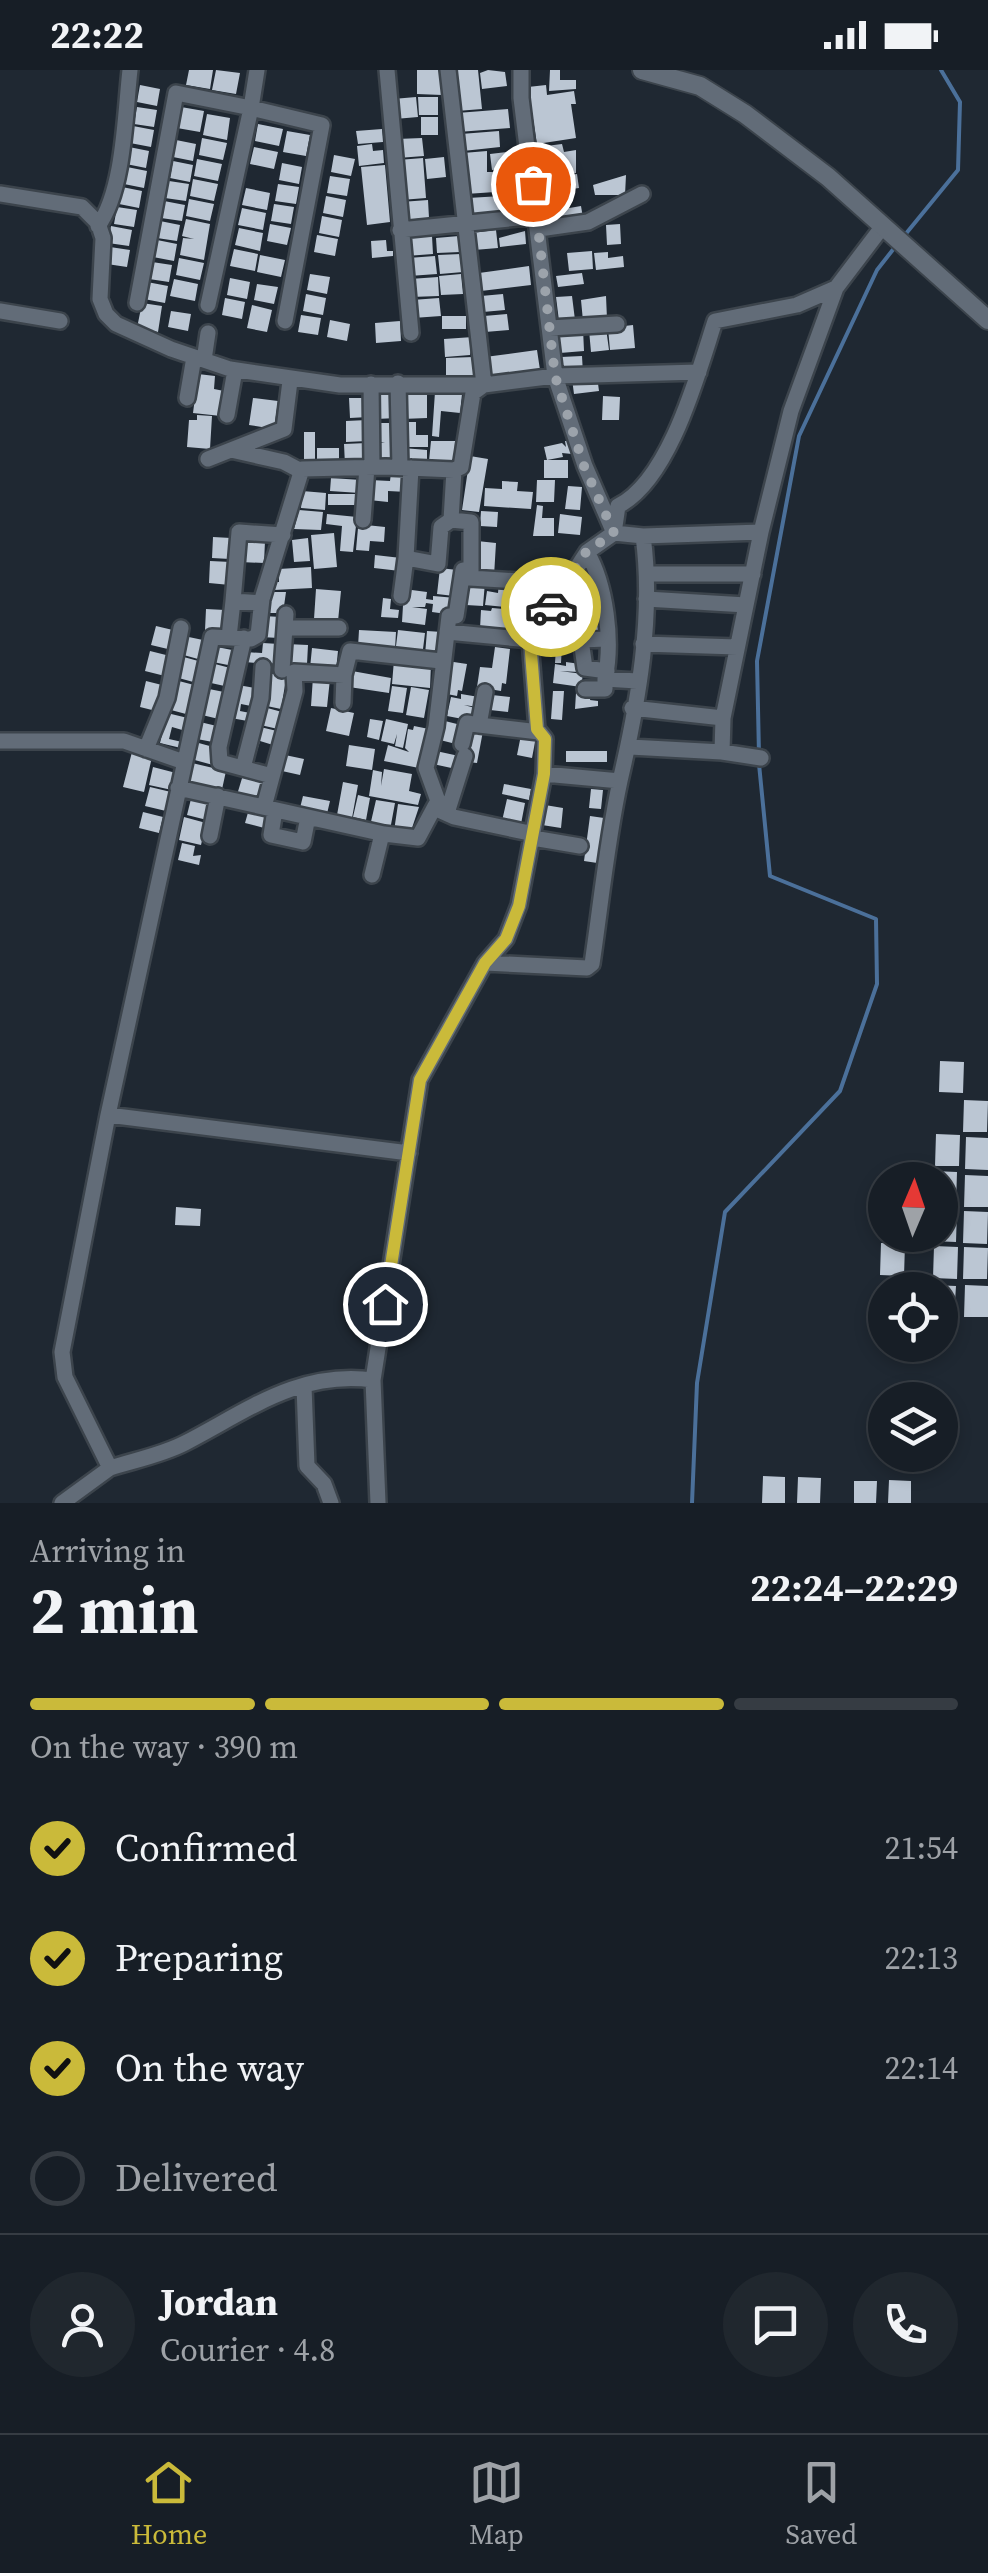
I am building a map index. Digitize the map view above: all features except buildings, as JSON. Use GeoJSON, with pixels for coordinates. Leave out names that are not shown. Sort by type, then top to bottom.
{"type":"FeatureCollection","features":[{"type":"Feature","properties":{"kind":"street"},"geometry":{"type":"LineString","coordinates":[[98,226],[106,215],[119,160],[130,70]]}},
{"type":"Feature","properties":{"kind":"street"},"geometry":{"type":"LineString","coordinates":[[208,305],[257,70]]}},
{"type":"Feature","properties":{"kind":"street"},"geometry":{"type":"LineString","coordinates":[[387,70],[411,332]]}},
{"type":"Feature","properties":{"kind":"street"},"geometry":{"type":"LineString","coordinates":[[448,70],[484,384]]}},
{"type":"Feature","properties":{"kind":"street"},"geometry":{"type":"LineString","coordinates":[[522,70],[521,98],[555,376],[584,466],[614,533]]}},
{"type":"Feature","properties":{"kind":"street"},"geometry":{"type":"LineString","coordinates":[[642,70],[700,86],[722,98],[828,177],[988,320]]}},
{"type":"Feature","properties":{"kind":"street"},"geometry":{"type":"LineString","coordinates":[[137,302],[176,93],[322,124],[286,321]]}},
{"type":"Feature","properties":{"kind":"street"},"geometry":{"type":"LineString","coordinates":[[0,194],[82,208],[98,226],[102,238],[100,299],[106,314],[118,325],[235,370],[290,380],[371,384],[484,384],[555,376],[699,372]]}},
{"type":"Feature","properties":{"kind":"street"},"geometry":{"type":"LineString","coordinates":[[400,230],[466,224],[588,222],[642,194]]}},
{"type":"Feature","properties":{"kind":"street"},"geometry":{"type":"LineString","coordinates":[[722,752],[723,718],[736,646],[791,410],[836,288],[889,231]]}},
{"type":"Feature","properties":{"kind":"street"},"geometry":{"type":"LineString","coordinates":[[614,533],[618,506],[634,498],[659,463],[699,372],[716,321],[797,305],[836,288]]}},
{"type":"Feature","properties":{"kind":"street"},"geometry":{"type":"LineString","coordinates":[[0,311],[60,321]]}},
{"type":"Feature","properties":{"kind":"street"},"geometry":{"type":"LineString","coordinates":[[550,328],[618,324]]}},
{"type":"Feature","properties":{"kind":"street"},"geometry":{"type":"LineString","coordinates":[[187,398],[208,332]]}},
{"type":"Feature","properties":{"kind":"street"},"geometry":{"type":"LineString","coordinates":[[226,415],[235,370]]}},
{"type":"Feature","properties":{"kind":"street"},"geometry":{"type":"LineString","coordinates":[[208,458],[284,429],[290,380]]}},
{"type":"Feature","properties":{"kind":"street"},"geometry":{"type":"LineString","coordinates":[[398,383],[405,468],[406,558],[401,596]]}},
{"type":"Feature","properties":{"kind":"street"},"geometry":{"type":"LineString","coordinates":[[363,520],[370,467],[371,384]]}},
{"type":"Feature","properties":{"kind":"street"},"geometry":{"type":"LineString","coordinates":[[231,450],[284,462],[301,472],[370,467],[462,468],[473,392],[484,384]]}},
{"type":"Feature","properties":{"kind":"street"},"geometry":{"type":"LineString","coordinates":[[451,520],[454,470]]}},
{"type":"Feature","properties":{"kind":"street"},"geometry":{"type":"LineString","coordinates":[[110,1468],[62,1366],[108,1115],[212,637],[258,634],[261,603],[301,472]]}},
{"type":"Feature","properties":{"kind":"street"},"geometry":{"type":"LineString","coordinates":[[406,558],[438,564],[441,528],[451,520],[471,522],[470,578],[566,584]]}},
{"type":"Feature","properties":{"kind":"street"},"geometry":{"type":"LineString","coordinates":[[272,776],[220,762],[219,746],[239,662],[233,602],[239,532],[283,534]]}},
{"type":"Feature","properties":{"kind":"street"},"geometry":{"type":"LineString","coordinates":[[378,1503],[373,1380],[420,1080],[485,963],[506,939],[519,906],[534,836],[545,739],[540,732],[530,640],[586,552],[614,533],[643,536],[761,532]]}},
{"type":"Feature","properties":{"kind":"street"},"geometry":{"type":"LineString","coordinates":[[485,963],[590,967],[620,781],[630,747],[643,644],[648,574],[643,536]]}},
{"type":"Feature","properties":{"kind":"street"},"geometry":{"type":"LineString","coordinates":[[586,552],[598,571],[606,639],[605,689],[586,689]]}},
{"type":"Feature","properties":{"kind":"street"},"geometry":{"type":"LineString","coordinates":[[440,811],[426,768],[436,728],[434,715],[449,616],[456,616],[463,570],[471,571]]}},
{"type":"Feature","properties":{"kind":"street"},"geometry":{"type":"LineString","coordinates":[[648,574],[753,574]]}},
{"type":"Feature","properties":{"kind":"street"},"geometry":{"type":"LineString","coordinates":[[646,599],[746,605]]}},
{"type":"Feature","properties":{"kind":"street"},"geometry":{"type":"LineString","coordinates":[[233,602],[261,603]]}},
{"type":"Feature","properties":{"kind":"street"},"geometry":{"type":"LineString","coordinates":[[308,817],[302,842],[270,836],[272,776],[295,691],[288,671],[286,621],[339,628]]}},
{"type":"Feature","properties":{"kind":"street"},"geometry":{"type":"LineString","coordinates":[[146,749],[168,698],[181,628]]}},
{"type":"Feature","properties":{"kind":"street"},"geometry":{"type":"LineString","coordinates":[[447,632],[530,640]]}},
{"type":"Feature","properties":{"kind":"street"},"geometry":{"type":"LineString","coordinates":[[606,639],[581,640],[586,668],[637,681]]}},
{"type":"Feature","properties":{"kind":"street"},"geometry":{"type":"LineString","coordinates":[[643,644],[736,646]]}},
{"type":"Feature","properties":{"kind":"street"},"geometry":{"type":"LineString","coordinates":[[343,703],[350,652],[442,662]]}},
{"type":"Feature","properties":{"kind":"street"},"geometry":{"type":"LineString","coordinates":[[239,662],[344,675]]}},
{"type":"Feature","properties":{"kind":"street"},"geometry":{"type":"LineString","coordinates":[[210,836],[220,797],[238,767],[260,698],[264,666]]}},
{"type":"Feature","properties":{"kind":"street"},"geometry":{"type":"LineString","coordinates":[[479,725],[486,692]]}},
{"type":"Feature","properties":{"kind":"street"},"geometry":{"type":"LineString","coordinates":[[632,708],[723,718]]}},
{"type":"Feature","properties":{"kind":"street"},"geometry":{"type":"LineString","coordinates":[[434,715],[460,720]]}},
{"type":"Feature","properties":{"kind":"street"},"geometry":{"type":"LineString","coordinates":[[178,788],[382,834],[418,838],[440,811],[464,749],[467,723],[540,732]]}},
{"type":"Feature","properties":{"kind":"street"},"geometry":{"type":"LineString","coordinates":[[505,748],[509,730]]}},
{"type":"Feature","properties":{"kind":"street"},"geometry":{"type":"LineString","coordinates":[[0,742],[124,741],[184,762]]}},
{"type":"Feature","properties":{"kind":"street"},"geometry":{"type":"LineString","coordinates":[[630,747],[761,758]]}},
{"type":"Feature","properties":{"kind":"street"},"geometry":{"type":"LineString","coordinates":[[544,774],[620,781]]}},
{"type":"Feature","properties":{"kind":"street"},"geometry":{"type":"LineString","coordinates":[[440,811],[580,846]]}},
{"type":"Feature","properties":{"kind":"street"},"geometry":{"type":"LineString","coordinates":[[372,875],[382,834]]}},
{"type":"Feature","properties":{"kind":"street"},"geometry":{"type":"LineString","coordinates":[[108,1115],[409,1153]]}},
{"type":"Feature","properties":{"kind":"street"},"geometry":{"type":"LineString","coordinates":[[62,1503],[110,1468],[180,1446],[275,1392],[348,1376],[373,1380]]}},
{"type":"Feature","properties":{"kind":"street"},"geometry":{"type":"LineString","coordinates":[[304,1386],[308,1466],[324,1484],[331,1503]]}},
{"type":"Feature","properties":{"kind":"waterway"},"geometry":{"type":"LineString","coordinates":[[904,236],[958,170],[960,102],[941,70]]}},
{"type":"Feature","properties":{"kind":"waterway"},"geometry":{"type":"LineString","coordinates":[[759,755],[757,661],[799,436],[877,270],[895,247]]}},
{"type":"Feature","properties":{"kind":"waterway"},"geometry":{"type":"LineString","coordinates":[[692,1503],[697,1383],[725,1212],[840,1091],[877,984],[876,919],[770,876],[759,764]]}},
{"type":"Feature","properties":{"kind":"way so far"},"geometry":{"type":"LineString","coordinates":[[533,184],[555,376],[584,466],[614,533],[586,552],[551,607]]}},
{"type":"Feature","properties":{"kind":"route"},"geometry":{"type":"LineString","coordinates":[[385,1304],[420,1080],[485,963],[506,939],[519,906],[544,774],[545,739],[537,729],[530,640],[551,607]]}}]}
